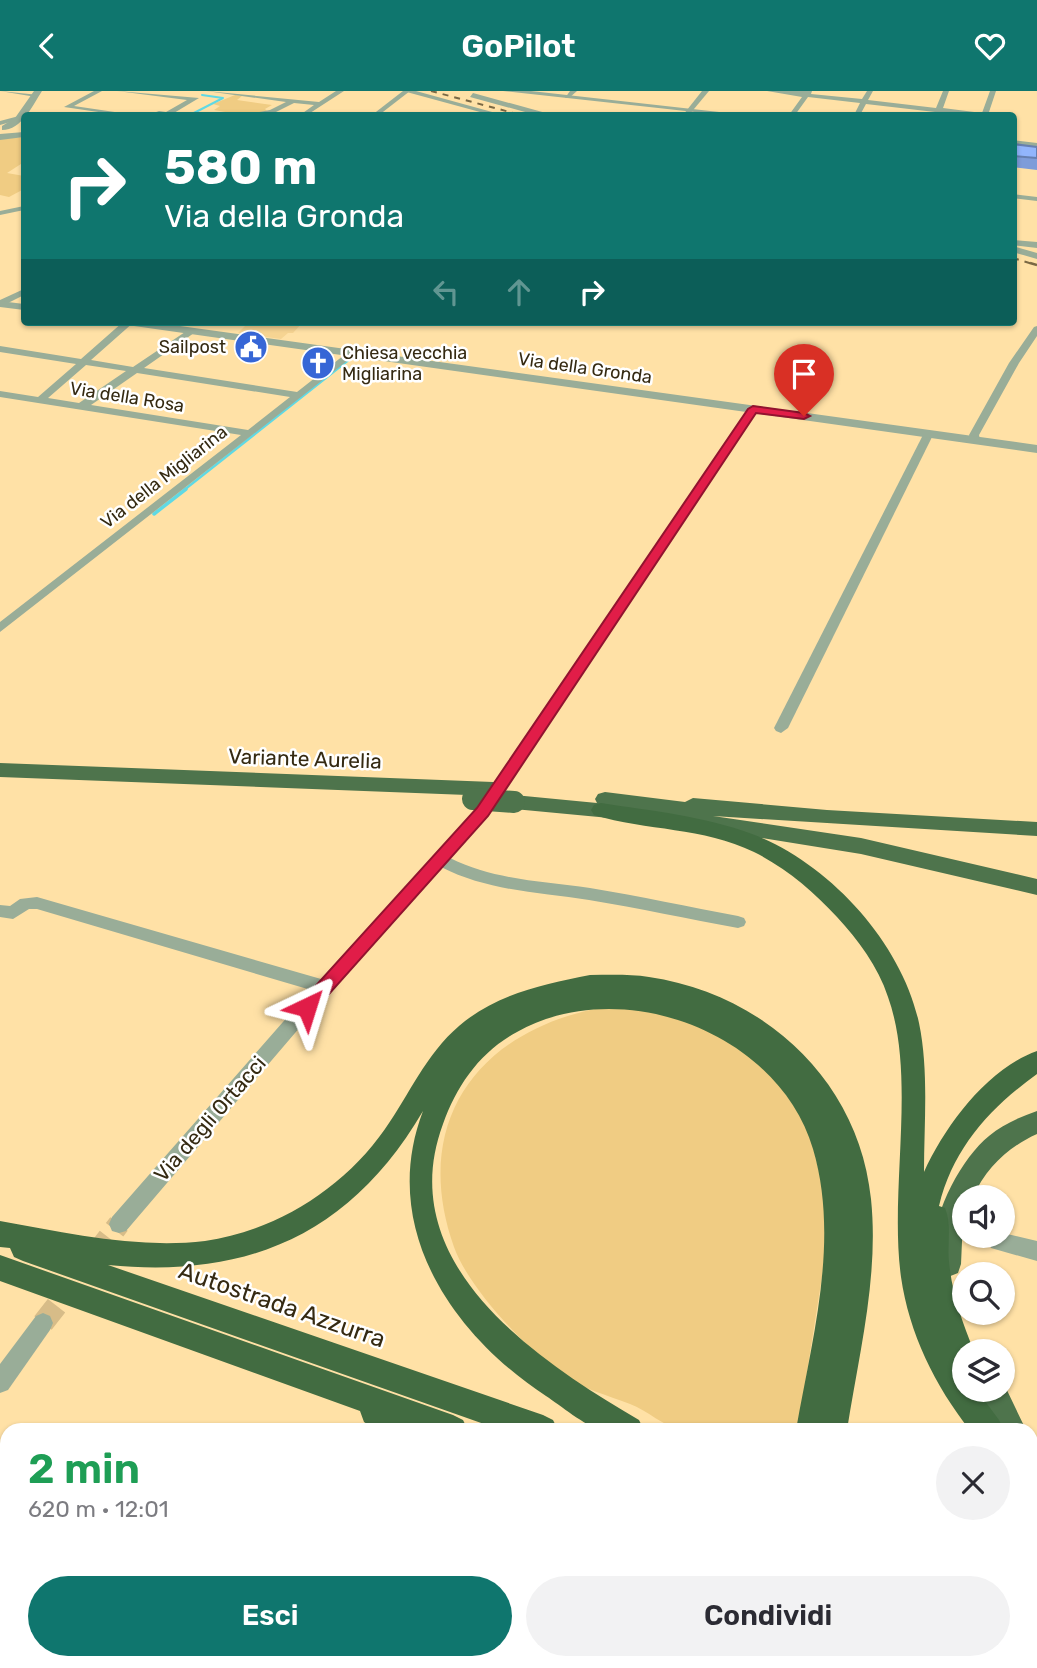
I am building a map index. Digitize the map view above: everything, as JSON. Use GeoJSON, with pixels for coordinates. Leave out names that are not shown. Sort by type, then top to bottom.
{"type":"FeatureCollection","features":[{"type":"Feature","properties":{"kind":"highway","name":"Variante Aurelia"},"geometry":{"type":"LineString","coordinates":[[0,770],[493,789],[520,797]]}},
{"type":"Feature","properties":{"kind":"highway","name":"Variante Aurelia"},"geometry":{"type":"LineString","coordinates":[[0,781],[473,799],[520,797],[604,805]]}},
{"type":"Feature","properties":{"kind":"highway"},"geometry":{"type":"LineString","coordinates":[[604,805],[646,800],[827,817],[1037,829]]}},
{"type":"Feature","properties":{"kind":"highway"},"geometry":{"type":"LineString","coordinates":[[604,805],[749,817],[859,836],[1037,874]]}},
{"type":"Feature","properties":{"kind":"highway"},"geometry":{"type":"LineString","coordinates":[[604,805],[802,835],[916,857],[1037,887]]}},
{"type":"Feature","properties":{"kind":"highway"},"geometry":{"type":"LineString","coordinates":[[604,805],[749,841],[776,855],[804,874],[853,920],[887,968],[901,999],[956,1201],[948,1248],[951,1289],[968,1339]]}},
{"type":"Feature","properties":{"kind":"highway"},"geometry":{"type":"LineString","coordinates":[[0,1234],[133,1256],[159,1257],[205,1254],[252,1243],[313,1213],[363,1175],[393,1138],[428,1078],[447,1053],[467,1032],[491,1016],[536,995],[580,984],[622,982],[672,990],[729,1011],[762,1031],[788,1052],[826,1098],[847,1142],[858,1194],[858,1251],[833,1423]]}},
{"type":"Feature","properties":{"kind":"highway"},"geometry":{"type":"LineString","coordinates":[[617,1423],[543,1379],[469,1308],[439,1260],[425,1221],[420,1190],[422,1156],[434,1111],[450,1081],[482,1044],[514,1022],[549,1008],[582,1001],[616,999],[648,1001],[679,1008],[744,1039],[774,1064],[795,1087],[816,1121],[832,1169],[838,1217],[834,1277],[812,1423]]}},
{"type":"Feature","properties":{"kind":"highway"},"geometry":{"type":"LineString","coordinates":[[955,1339],[945,1312],[935,1254],[936,1215],[950,1145],[967,1119],[1008,1081],[1037,1062]]}},
{"type":"Feature","properties":{"kind":"highway"},"geometry":{"type":"LineString","coordinates":[[952,1352],[941,1335],[927,1283],[924,1222],[930,1191],[945,1167],[981,1122],[1037,1078]]}},
{"type":"Feature","properties":{"kind":"highway"},"geometry":{"type":"LineString","coordinates":[[984,1423],[947,1370],[923,1314],[913,1259],[945,1167],[1037,1122]]}},
{"type":"Feature","properties":{"kind":"highway","name":"Autostrada Azzurra"},"geometry":{"type":"LineString","coordinates":[[0,1239],[523,1423]]}},
{"type":"Feature","properties":{"kind":"highway"},"geometry":{"type":"LineString","coordinates":[[0,1268],[434,1423]]}},
{"type":"Feature","properties":{"kind":"highway"},"geometry":{"type":"LineString","coordinates":[[334,1387],[393,1423]]}},
{"type":"Feature","properties":{"kind":"highway"},"geometry":{"type":"LineString","coordinates":[[985,1402],[998,1423]]}},
{"type":"Feature","properties":{"kind":"highway"},"geometry":{"type":"LineString","coordinates":[[988,1402],[1005,1423]]}},
{"type":"Feature","properties":{"kind":"street"},"geometry":{"type":"LineString","coordinates":[[2,91],[40,92],[29,112]]}},
{"type":"Feature","properties":{"kind":"street"},"geometry":{"type":"LineString","coordinates":[[99,91],[67,107],[108,112]]}},
{"type":"Feature","properties":{"kind":"street"},"geometry":{"type":"LineString","coordinates":[[120,91],[193,99]]}},
{"type":"Feature","properties":{"kind":"street"},"geometry":{"type":"LineString","coordinates":[[170,112],[208,91],[321,104]]}},
{"type":"Feature","properties":{"kind":"street"},"geometry":{"type":"LineString","coordinates":[[308,112],[341,91]]}},
{"type":"Feature","properties":{"kind":"street"},"geometry":{"type":"LineString","coordinates":[[379,112],[407,91],[488,112]]}},
{"type":"Feature","properties":{"kind":"street"},"geometry":{"type":"LineString","coordinates":[[468,93],[505,91],[570,94],[682,112]]}},
{"type":"Feature","properties":{"kind":"street"},"geometry":{"type":"LineString","coordinates":[[689,112],[706,91]]}},
{"type":"Feature","properties":{"kind":"street"},"geometry":{"type":"LineString","coordinates":[[770,91],[808,93],[931,112]]}},
{"type":"Feature","properties":{"kind":"street"},"geometry":{"type":"LineString","coordinates":[[859,112],[870,91]]}},
{"type":"Feature","properties":{"kind":"street"},"geometry":{"type":"LineString","coordinates":[[938,112],[946,91]]}},
{"type":"Feature","properties":{"kind":"street"},"geometry":{"type":"LineString","coordinates":[[985,112],[993,91]]}},
{"type":"Feature","properties":{"kind":"street"},"geometry":{"type":"LineString","coordinates":[[486,92],[495,100]]}},
{"type":"Feature","properties":{"kind":"street"},"geometry":{"type":"LineString","coordinates":[[468,93],[533,112]]}},
{"type":"Feature","properties":{"kind":"street"},"geometry":{"type":"LineString","coordinates":[[794,112],[808,93]]}},
{"type":"Feature","properties":{"kind":"street"},"geometry":{"type":"LineString","coordinates":[[157,112],[170,96]]}},
{"type":"Feature","properties":{"kind":"street"},"geometry":{"type":"LineString","coordinates":[[274,112],[294,100]]}},
{"type":"Feature","properties":{"kind":"street"},"geometry":{"type":"LineString","coordinates":[[1,129],[21,122]]}},
{"type":"Feature","properties":{"kind":"street"},"geometry":{"type":"LineString","coordinates":[[1,129],[21,134]]}},
{"type":"Feature","properties":{"kind":"street"},"geometry":{"type":"LineString","coordinates":[[1017,144],[1037,146]]}},
{"type":"Feature","properties":{"kind":"street"},"geometry":{"type":"LineString","coordinates":[[1017,196],[1037,199]]}},
{"type":"Feature","properties":{"kind":"street"},"geometry":{"type":"LineString","coordinates":[[0,213],[21,209]]}},
{"type":"Feature","properties":{"kind":"street"},"geometry":{"type":"LineString","coordinates":[[1017,242],[1037,244]]}},
{"type":"Feature","properties":{"kind":"street"},"geometry":{"type":"LineString","coordinates":[[1017,250],[1037,256]]}},
{"type":"Feature","properties":{"kind":"street"},"geometry":{"type":"LineString","coordinates":[[0,304],[21,294]]}},
{"type":"Feature","properties":{"kind":"street"},"geometry":{"type":"LineString","coordinates":[[0,304],[21,307]]}},
{"type":"Feature","properties":{"kind":"street"},"geometry":{"type":"LineString","coordinates":[[39,401],[124,326]]}},
{"type":"Feature","properties":{"kind":"street","name":"Via della Gronda"},"geometry":{"type":"LineString","coordinates":[[156,326],[1037,449]]}},
{"type":"Feature","properties":{"kind":"street"},"geometry":{"type":"LineString","coordinates":[[975,440],[974,435],[1008,373],[1037,329]]}},
{"type":"Feature","properties":{"kind":"street"},"geometry":{"type":"LineString","coordinates":[[81,407],[191,331]]}},
{"type":"Feature","properties":{"kind":"street"},"geometry":{"type":"LineString","coordinates":[[0,349],[299,395]]}},
{"type":"Feature","properties":{"kind":"street","name":"Via della Migliarina"},"geometry":{"type":"LineString","coordinates":[[0,628],[351,354]]}},
{"type":"Feature","properties":{"kind":"street","name":"Via della Rosa"},"geometry":{"type":"LineString","coordinates":[[0,394],[249,433]]}},
{"type":"Feature","properties":{"kind":"street","name":"Via degli Ortacci"},"geometry":{"type":"LineString","coordinates":[[119,1224],[324,987],[482,812],[753,409]]}},
{"type":"Feature","properties":{"kind":"street"},"geometry":{"type":"LineString","coordinates":[[781,728],[929,433]]}},
{"type":"Feature","properties":{"kind":"street"},"geometry":{"type":"LineString","coordinates":[[439,860],[485,881],[535,890],[567,891],[738,922]]}},
{"type":"Feature","properties":{"kind":"street"},"geometry":{"type":"LineString","coordinates":[[0,911],[13,913],[32,902],[324,987]]}},
{"type":"Feature","properties":{"kind":"street"},"geometry":{"type":"LineString","coordinates":[[1015,1245],[1037,1251]]}},
{"type":"Feature","properties":{"kind":"street"},"geometry":{"type":"LineString","coordinates":[[0,1382],[43,1323]]}},
{"type":"Feature","properties":{"kind":"shaded area"},"geometry":{"type":"Polygon","coordinates":[[[235,95],[242,96],[237,100],[272,105],[265,109],[267,111],[261,112],[225,112],[214,110],[220,106],[213,104],[235,95]]]}},
{"type":"Feature","properties":{"kind":"shaded area"},"geometry":{"type":"Polygon","coordinates":[[[21,137],[21,164],[7,173],[21,175],[21,191],[9,197],[0,195],[0,139],[21,137]]]}},
{"type":"Feature","properties":{"kind":"shaded area"},"geometry":{"type":"Polygon","coordinates":[[[245,326],[299,326],[281,339],[238,333],[245,326]]]}},
{"type":"Feature","properties":{"kind":"shaded area"},"geometry":{"type":"Polygon","coordinates":[[[638,1007],[702,1024],[768,1069],[808,1126],[826,1201],[826,1251],[799,1423],[664,1423],[636,1407],[570,1380],[532,1350],[500,1317],[461,1263],[443,1204],[441,1164],[447,1127],[462,1094],[484,1066],[513,1042],[548,1023],[596,1009],[638,1007]]]}},
{"type":"Feature","properties":{"kind":"building"},"geometry":{"type":"Polygon","coordinates":[[[1017,144],[1037,147],[1037,158],[1017,156],[1017,144]]]}},
{"type":"Feature","properties":{"kind":"waterway"},"geometry":{"type":"LineString","coordinates":[[196,112],[223,98],[202,95]]}},
{"type":"Feature","properties":{"kind":"waterway"},"geometry":{"type":"LineString","coordinates":[[184,490],[351,358]]}},
{"type":"Feature","properties":{"kind":"waterway"},"geometry":{"type":"LineString","coordinates":[[154,514],[186,489]]}},
{"type":"Feature","properties":{"kind":"tunnel"},"geometry":{"type":"LineString","coordinates":[[95,1255],[119,1224]]}},
{"type":"Feature","properties":{"kind":"tunnel"},"geometry":{"type":"LineString","coordinates":[[43,1323],[71,1287]]}},
{"type":"Feature","properties":{"kind":"railway"},"geometry":{"type":"LineString","coordinates":[[431,91],[510,112]]}},
{"type":"Feature","properties":{"kind":"railway"},"geometry":{"type":"LineString","coordinates":[[1017,259],[1036,265]]}},
{"type":"Feature","properties":{"kind":"railway"},"geometry":{"type":"LineString","coordinates":[[1030,263],[1037,265]]}},
{"type":"Feature","properties":{"kind":"place","name":"Sailpost"},"geometry":{"type":"Point","coordinates":[251,347]}},
{"type":"Feature","properties":{"kind":"place","name":"Chiesa vecchia Migliarina"},"geometry":{"type":"Point","coordinates":[318,363]}},
{"type":"Feature","properties":{"kind":"route"},"geometry":{"type":"LineString","coordinates":[[307,1007],[482,812],[753,409],[804,416]]}}]}
